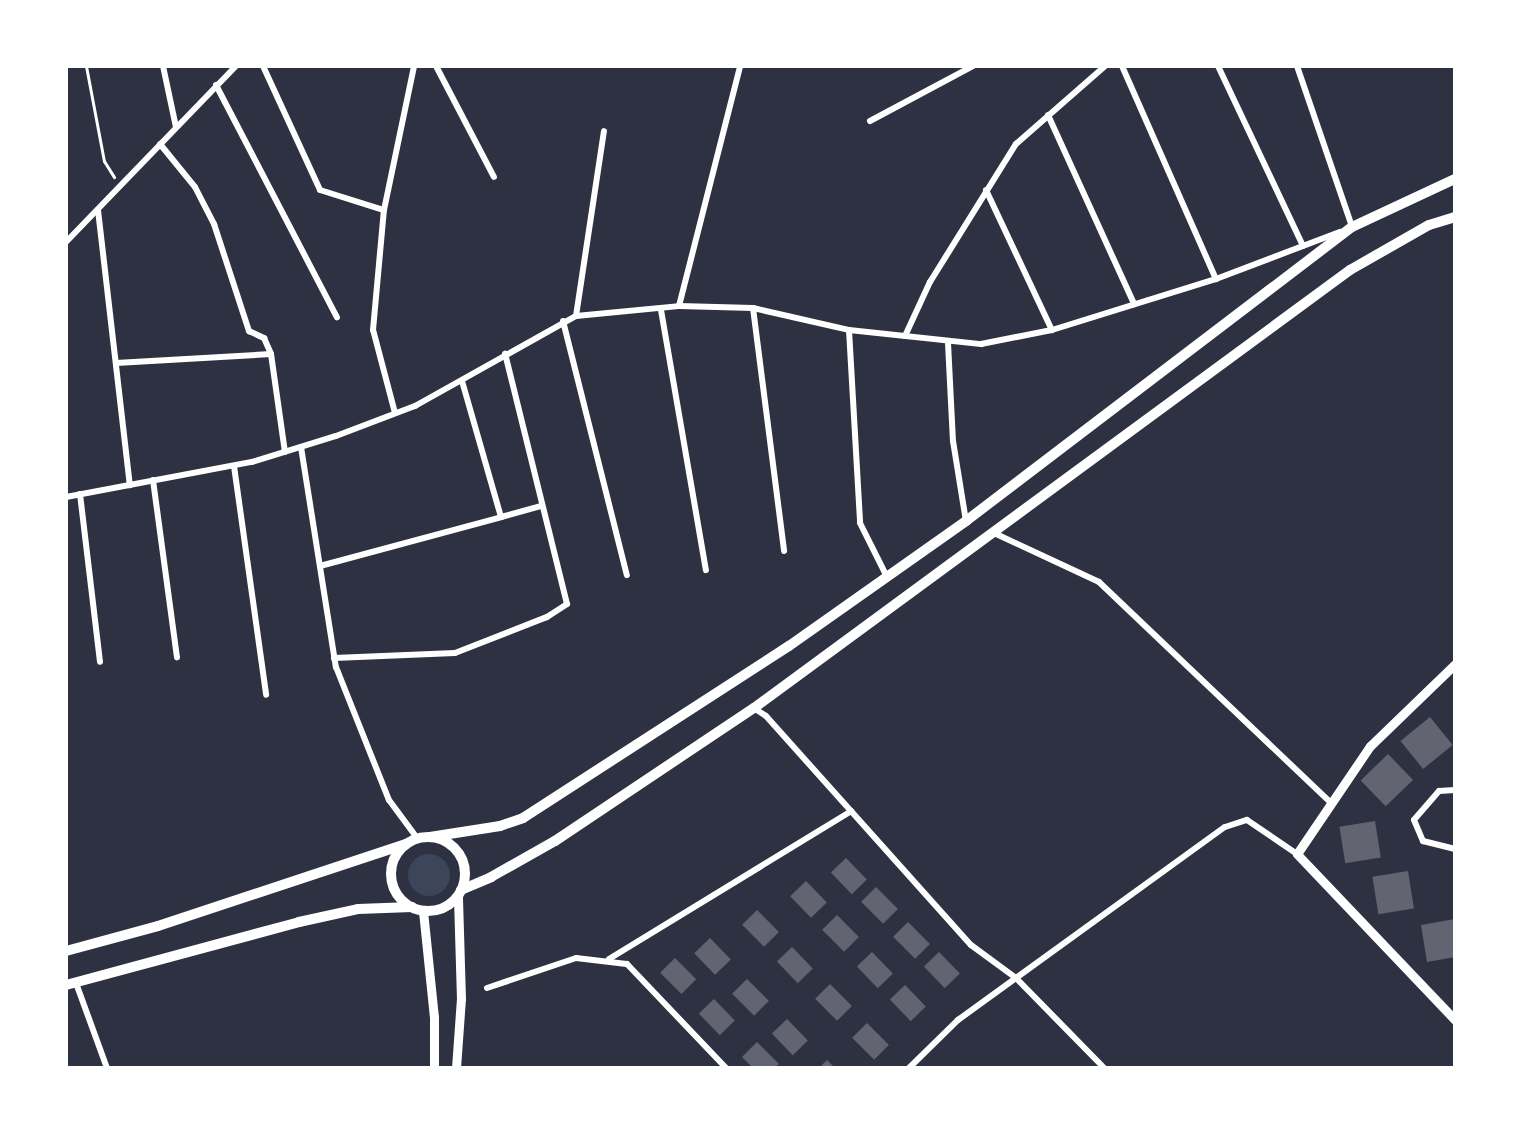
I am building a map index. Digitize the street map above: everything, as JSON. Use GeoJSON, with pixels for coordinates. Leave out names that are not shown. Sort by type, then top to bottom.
{"type":"FeatureCollection","features":[{"type":"Feature","properties":{"kind":"main road"},"geometry":{"type":"LineString","coordinates":[[66,951],[158,926],[406,844],[417,838],[500,826],[523,818],[789,646],[966,521],[1352,227],[1455,180]]}},
{"type":"Feature","properties":{"kind":"main road"},"geometry":{"type":"LineString","coordinates":[[71,984],[299,922],[358,909],[436,910],[460,892],[491,878],[555,841],[754,708],[1350,270],[1430,225],[1455,217]]}},
{"type":"Feature","properties":{"kind":"main road"},"geometry":{"type":"LineString","coordinates":[[430,837],[447,842],[460,855],[464,872],[460,892]]}},
{"type":"Feature","properties":{"kind":"main road"},"geometry":{"type":"LineString","coordinates":[[406,844],[397,853],[391,878],[394,890],[417,909]]}},
{"type":"Feature","properties":{"kind":"street"},"geometry":{"type":"LineString","coordinates":[[163,66],[176,127]]}},
{"type":"Feature","properties":{"kind":"street"},"geometry":{"type":"LineString","coordinates":[[66,242],[236,66]]}},
{"type":"Feature","properties":{"kind":"street"},"geometry":{"type":"LineString","coordinates":[[263,66],[320,190],[384,210]]}},
{"type":"Feature","properties":{"kind":"street"},"geometry":{"type":"LineString","coordinates":[[395,413],[373,330],[384,210],[414,66]]}},
{"type":"Feature","properties":{"kind":"street"},"geometry":{"type":"LineString","coordinates":[[436,66],[494,177]]}},
{"type":"Feature","properties":{"kind":"street"},"geometry":{"type":"LineString","coordinates":[[679,306],[740,66]]}},
{"type":"Feature","properties":{"kind":"street"},"geometry":{"type":"LineString","coordinates":[[870,121],[973,66]]}},
{"type":"Feature","properties":{"kind":"street"},"geometry":{"type":"LineString","coordinates":[[905,336],[930,282],[1016,144],[1105,66]]}},
{"type":"Feature","properties":{"kind":"street"},"geometry":{"type":"LineString","coordinates":[[1122,66],[1216,279]]}},
{"type":"Feature","properties":{"kind":"street"},"geometry":{"type":"LineString","coordinates":[[1218,66],[1303,246]]}},
{"type":"Feature","properties":{"kind":"street"},"geometry":{"type":"LineString","coordinates":[[66,497],[234,466],[301,447],[395,413],[462,381],[505,354],[576,315],[661,310],[679,306],[753,308],[849,330],[948,343],[981,344],[1052,330],[1216,279],[1352,227],[1297,66]]}},
{"type":"Feature","properties":{"kind":"street"},"geometry":{"type":"LineString","coordinates":[[216,85],[337,317]]}},
{"type":"Feature","properties":{"kind":"street"},"geometry":{"type":"LineString","coordinates":[[1048,115],[1134,304]]}},
{"type":"Feature","properties":{"kind":"street"},"geometry":{"type":"LineString","coordinates":[[576,315],[604,131]]}},
{"type":"Feature","properties":{"kind":"street"},"geometry":{"type":"LineString","coordinates":[[160,144],[195,187],[214,224],[249,331],[264,338],[271,354],[285,452]]}},
{"type":"Feature","properties":{"kind":"street"},"geometry":{"type":"LineString","coordinates":[[986,190],[1052,330]]}},
{"type":"Feature","properties":{"kind":"street"},"geometry":{"type":"LineString","coordinates":[[98,210],[130,485]]}},
{"type":"Feature","properties":{"kind":"street"},"geometry":{"type":"LineString","coordinates":[[753,308],[784,551]]}},
{"type":"Feature","properties":{"kind":"street"},"geometry":{"type":"LineString","coordinates":[[661,310],[706,570]]}},
{"type":"Feature","properties":{"kind":"street"},"geometry":{"type":"LineString","coordinates":[[563,321],[627,575]]}},
{"type":"Feature","properties":{"kind":"street"},"geometry":{"type":"LineString","coordinates":[[849,330],[860,523],[886,577]]}},
{"type":"Feature","properties":{"kind":"street"},"geometry":{"type":"LineString","coordinates":[[948,343],[952,441],[966,521]]}},
{"type":"Feature","properties":{"kind":"street"},"geometry":{"type":"LineString","coordinates":[[116,363],[271,354]]}},
{"type":"Feature","properties":{"kind":"street"},"geometry":{"type":"LineString","coordinates":[[334,658],[455,652],[547,618],[567,604],[505,354]]}},
{"type":"Feature","properties":{"kind":"street"},"geometry":{"type":"LineString","coordinates":[[462,381],[501,517]]}},
{"type":"Feature","properties":{"kind":"street"},"geometry":{"type":"LineString","coordinates":[[301,447],[334,658],[389,800],[417,838]]}},
{"type":"Feature","properties":{"kind":"street"},"geometry":{"type":"LineString","coordinates":[[234,466],[266,695]]}},
{"type":"Feature","properties":{"kind":"street"},"geometry":{"type":"LineString","coordinates":[[153,480],[177,657]]}},
{"type":"Feature","properties":{"kind":"street"},"geometry":{"type":"LineString","coordinates":[[80,494],[100,662]]}},
{"type":"Feature","properties":{"kind":"street"},"geometry":{"type":"LineString","coordinates":[[320,566],[541,506]]}},
{"type":"Feature","properties":{"kind":"street"},"geometry":{"type":"LineString","coordinates":[[994,533],[1099,582],[1331,803]]}},
{"type":"Feature","properties":{"kind":"street"},"geometry":{"type":"LineString","coordinates":[[1297,854],[1370,746],[1455,664]]}},
{"type":"Feature","properties":{"kind":"street"},"geometry":{"type":"LineString","coordinates":[[754,708],[766,716],[971,945],[1016,978],[1104,1068]]}},
{"type":"Feature","properties":{"kind":"street"},"geometry":{"type":"LineString","coordinates":[[1455,790],[1438,791],[1414,820],[1423,841],[1455,849]]}},
{"type":"Feature","properties":{"kind":"street"},"geometry":{"type":"LineString","coordinates":[[609,959],[850,810]]}},
{"type":"Feature","properties":{"kind":"street"},"geometry":{"type":"LineString","coordinates":[[909,1068],[958,1020],[1224,827],[1247,820],[1297,854],[1455,1020]]}},
{"type":"Feature","properties":{"kind":"street"},"geometry":{"type":"LineString","coordinates":[[456,1068],[461,999],[460,892]]}},
{"type":"Feature","properties":{"kind":"street"},"geometry":{"type":"LineString","coordinates":[[417,909],[434,1017],[434,1068]]}},
{"type":"Feature","properties":{"kind":"street"},"geometry":{"type":"LineString","coordinates":[[486,988],[576,958],[609,959],[627,964],[726,1068]]}},
{"type":"Feature","properties":{"kind":"street"},"geometry":{"type":"LineString","coordinates":[[71,984],[107,1068]]}},
{"type":"Feature","properties":{"kind":"path"},"geometry":{"type":"LineString","coordinates":[[86,66],[104,161],[120,186]]}},
{"type":"Feature","properties":{"kind":"shaded area"},"geometry":{"type":"Polygon","coordinates":[[[429,854],[444,860],[450,875],[444,890],[429,896],[414,890],[408,875],[414,860],[429,854]]]}},
{"type":"Feature","properties":{"kind":"building"},"geometry":{"type":"Polygon","coordinates":[[[1430,717],[1453,745],[1423,769],[1400,741],[1430,717]]]}},
{"type":"Feature","properties":{"kind":"building"},"geometry":{"type":"Polygon","coordinates":[[[1388,754],[1413,780],[1386,806],[1361,780],[1388,754]]]}},
{"type":"Feature","properties":{"kind":"building"},"geometry":{"type":"Polygon","coordinates":[[[1375,821],[1381,858],[1345,863],[1339,827],[1375,821]]]}},
{"type":"Feature","properties":{"kind":"building"},"geometry":{"type":"Polygon","coordinates":[[[846,858],[867,880],[852,894],[831,873],[846,858]]]}},
{"type":"Feature","properties":{"kind":"building"},"geometry":{"type":"Polygon","coordinates":[[[1408,871],[1414,909],[1378,914],[1372,877],[1408,871]]]}},
{"type":"Feature","properties":{"kind":"building"},"geometry":{"type":"Polygon","coordinates":[[[806,881],[827,903],[811,918],[790,896],[806,881]]]}},
{"type":"Feature","properties":{"kind":"building"},"geometry":{"type":"Polygon","coordinates":[[[876,887],[898,909],[883,924],[861,902],[876,887]]]}},
{"type":"Feature","properties":{"kind":"building"},"geometry":{"type":"Polygon","coordinates":[[[757,910],[779,932],[764,947],[742,925],[757,910]]]}},
{"type":"Feature","properties":{"kind":"building"},"geometry":{"type":"Polygon","coordinates":[[[837,915],[859,937],[844,952],[822,930],[837,915]]]}},
{"type":"Feature","properties":{"kind":"building"},"geometry":{"type":"Polygon","coordinates":[[[1455,919],[1455,957],[1427,962],[1421,925],[1455,919]]]}},
{"type":"Feature","properties":{"kind":"building"},"geometry":{"type":"Polygon","coordinates":[[[908,922],[930,944],[915,959],[893,937],[908,922]]]}},
{"type":"Feature","properties":{"kind":"building"},"geometry":{"type":"Polygon","coordinates":[[[710,938],[731,960],[715,975],[694,953],[710,938]]]}},
{"type":"Feature","properties":{"kind":"building"},"geometry":{"type":"Polygon","coordinates":[[[792,947],[813,969],[798,983],[777,962],[792,947]]]}},
{"type":"Feature","properties":{"kind":"building"},"geometry":{"type":"Polygon","coordinates":[[[872,952],[893,974],[878,988],[857,967],[872,952]]]}},
{"type":"Feature","properties":{"kind":"building"},"geometry":{"type":"Polygon","coordinates":[[[939,952],[960,974],[945,988],[924,967],[939,952]]]}},
{"type":"Feature","properties":{"kind":"building"},"geometry":{"type":"Polygon","coordinates":[[[675,958],[696,979],[681,994],[660,973],[675,958]]]}},
{"type":"Feature","properties":{"kind":"building"},"geometry":{"type":"Polygon","coordinates":[[[747,979],[769,1001],[754,1016],[732,994],[747,979]]]}},
{"type":"Feature","properties":{"kind":"building"},"geometry":{"type":"Polygon","coordinates":[[[830,984],[852,1006],[837,1021],[815,999],[830,984]]]}},
{"type":"Feature","properties":{"kind":"building"},"geometry":{"type":"Polygon","coordinates":[[[905,985],[926,1007],[911,1021],[890,1000],[905,985]]]}},
{"type":"Feature","properties":{"kind":"building"},"geometry":{"type":"Polygon","coordinates":[[[714,999],[735,1021],[720,1035],[699,1014],[714,999]]]}},
{"type":"Feature","properties":{"kind":"building"},"geometry":{"type":"Polygon","coordinates":[[[787,1019],[808,1041],[793,1055],[772,1034],[787,1019]]]}},
{"type":"Feature","properties":{"kind":"building"},"geometry":{"type":"Polygon","coordinates":[[[867,1023],[889,1045],[874,1060],[852,1038],[867,1023]]]}},
{"type":"Feature","properties":{"kind":"building"},"geometry":{"type":"Polygon","coordinates":[[[757,1042],[779,1064],[774,1068],[753,1068],[742,1057],[757,1042]]]}},
{"type":"Feature","properties":{"kind":"building"},"geometry":{"type":"Polygon","coordinates":[[[827,1060],[835,1068],[819,1068],[827,1060]]]}}]}
